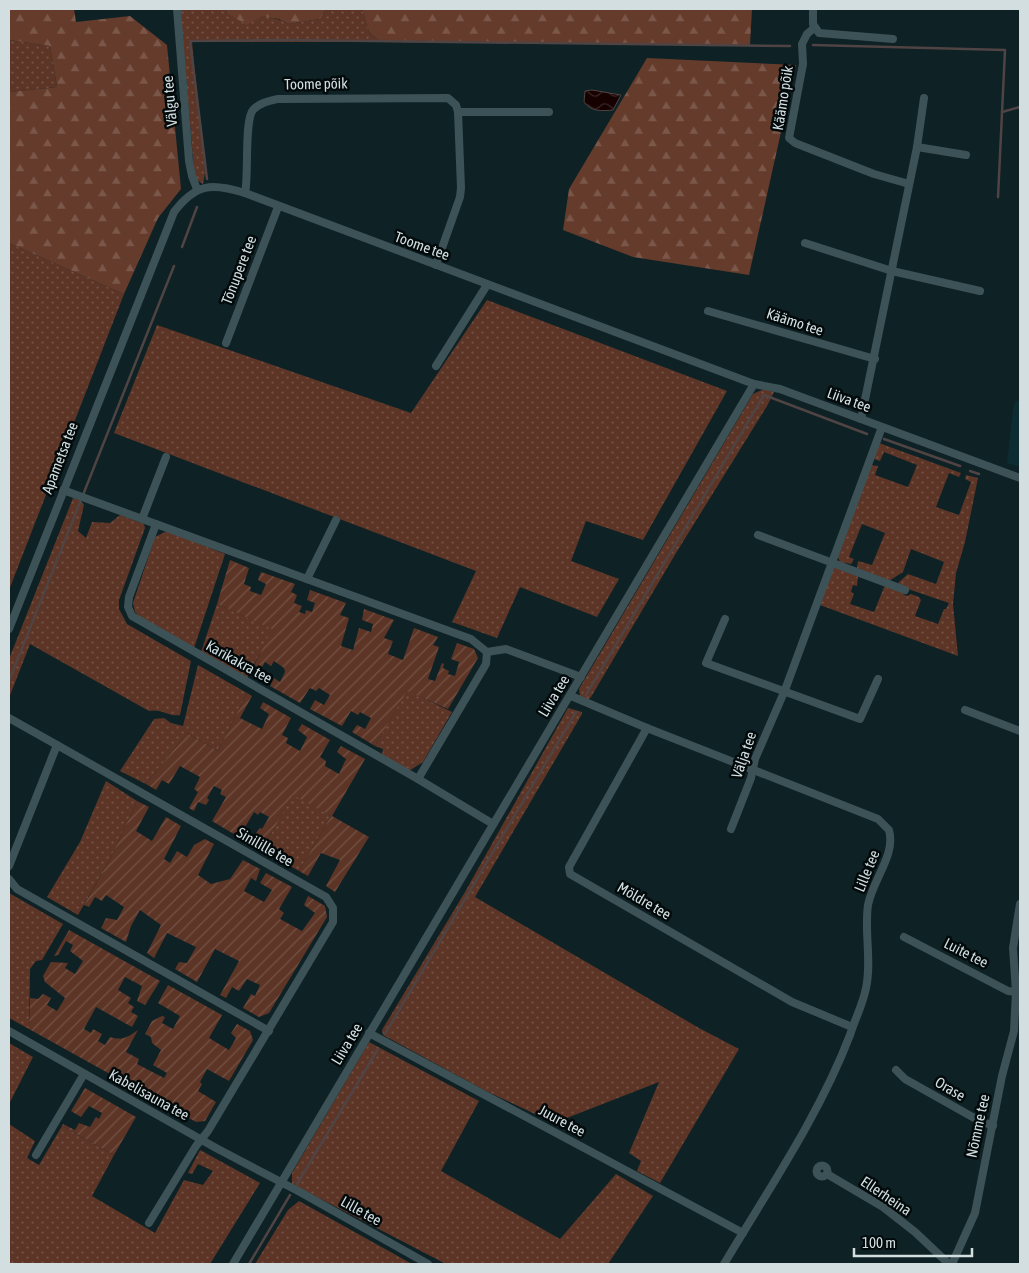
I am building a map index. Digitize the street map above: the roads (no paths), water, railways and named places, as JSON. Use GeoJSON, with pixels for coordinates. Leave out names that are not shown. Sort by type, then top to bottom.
{"type":"FeatureCollection","features":[{"type":"Feature","properties":{"kind":"street","name":"Välgu tee"},"geometry":{"type":"LineString","coordinates":[[177,9],[189,161],[197,189]]}},
{"type":"Feature","properties":{"kind":"street"},"geometry":{"type":"LineString","coordinates":[[813,9],[814,28],[823,34],[893,38]]}},
{"type":"Feature","properties":{"kind":"street","name":"Käämo põik"},"geometry":{"type":"LineString","coordinates":[[814,28],[804,39],[803,64],[789,138],[795,144],[866,171],[909,184]]}},
{"type":"Feature","properties":{"kind":"street","name":"Toome põik"},"geometry":{"type":"LineString","coordinates":[[245,193],[248,180],[248,122],[252,111],[265,102],[278,98],[443,97],[453,101],[458,112]]}},
{"type":"Feature","properties":{"kind":"street"},"geometry":{"type":"LineString","coordinates":[[861,420],[917,147],[924,98]]}},
{"type":"Feature","properties":{"kind":"street"},"geometry":{"type":"LineString","coordinates":[[436,265],[460,197],[458,112],[549,112]]}},
{"type":"Feature","properties":{"kind":"street"},"geometry":{"type":"LineString","coordinates":[[917,147],[966,155]]}},
{"type":"Feature","properties":{"kind":"street","name":"Toome tee"},"geometry":{"type":"LineString","coordinates":[[197,189],[212,186],[245,193],[278,207],[754,384]]}},
{"type":"Feature","properties":{"kind":"street","name":"Apametsa tee"},"geometry":{"type":"LineString","coordinates":[[9,628],[174,212],[182,201],[197,189]]}},
{"type":"Feature","properties":{"kind":"street","name":"Tõnupere tee"},"geometry":{"type":"LineString","coordinates":[[226,343],[278,207]]}},
{"type":"Feature","properties":{"kind":"street"},"geometry":{"type":"LineString","coordinates":[[804,243],[892,271],[980,291]]}},
{"type":"Feature","properties":{"kind":"street"},"geometry":{"type":"LineString","coordinates":[[436,366],[487,285]]}},
{"type":"Feature","properties":{"kind":"street","name":"Käämo tee"},"geometry":{"type":"LineString","coordinates":[[708,311],[875,359]]}},
{"type":"Feature","properties":{"kind":"street","name":"Liiva tee"},"geometry":{"type":"LineString","coordinates":[[233,1264],[754,384],[780,389],[1020,478]]}},
{"type":"Feature","properties":{"kind":"street","name":"Välja tee"},"geometry":{"type":"LineString","coordinates":[[731,829],[755,759],[785,690],[882,427]]}},
{"type":"Feature","properties":{"kind":"street"},"geometry":{"type":"LineString","coordinates":[[142,519],[166,457]]}},
{"type":"Feature","properties":{"kind":"street"},"geometry":{"type":"LineString","coordinates":[[63,490],[471,639],[487,652],[506,649],[581,677]]}},
{"type":"Feature","properties":{"kind":"street"},"geometry":{"type":"LineString","coordinates":[[307,579],[336,520]]}},
{"type":"Feature","properties":{"kind":"street","name":"Karikakra tee"},"geometry":{"type":"LineString","coordinates":[[156,524],[130,597],[128,607],[132,616],[418,779],[493,824]]}},
{"type":"Feature","properties":{"kind":"street"},"geometry":{"type":"LineString","coordinates":[[758,535],[904,590]]}},
{"type":"Feature","properties":{"kind":"street"},"geometry":{"type":"LineString","coordinates":[[725,619],[706,663],[785,690],[860,719],[878,679]]}},
{"type":"Feature","properties":{"kind":"street"},"geometry":{"type":"LineString","coordinates":[[418,779],[486,664],[487,652]]}},
{"type":"Feature","properties":{"kind":"street","name":"Lille tee"},"geometry":{"type":"LineString","coordinates":[[570,696],[878,819],[889,830],[891,848],[876,877],[868,905],[866,986],[852,1027],[820,1103],[724,1264]]}},
{"type":"Feature","properties":{"kind":"street"},"geometry":{"type":"LineString","coordinates":[[965,710],[1020,731]]}},
{"type":"Feature","properties":{"kind":"street","name":"Sinilille tee"},"geometry":{"type":"LineString","coordinates":[[9,718],[326,897],[330,902],[334,914],[333,922],[201,1139]]}},
{"type":"Feature","properties":{"kind":"street","name":"Möldre tee"},"geometry":{"type":"LineString","coordinates":[[647,728],[569,867],[570,874],[792,1002],[852,1027]]}},
{"type":"Feature","properties":{"kind":"street"},"geometry":{"type":"LineString","coordinates":[[9,866],[57,745]]}},
{"type":"Feature","properties":{"kind":"street"},"geometry":{"type":"LineString","coordinates":[[9,879],[17,889],[268,1031]]}},
{"type":"Feature","properties":{"kind":"street","name":"Nõmme tee"},"geometry":{"type":"LineString","coordinates":[[951,1264],[975,1213],[1014,1031],[1017,990],[1013,948],[1020,904]]}},
{"type":"Feature","properties":{"kind":"street","name":"Luite tee"},"geometry":{"type":"LineString","coordinates":[[904,937],[1008,991],[1017,990]]}},
{"type":"Feature","properties":{"kind":"street","name":"Kabelisauna tee"},"geometry":{"type":"LineString","coordinates":[[9,1031],[280,1183]]}},
{"type":"Feature","properties":{"kind":"street","name":"Juure tee"},"geometry":{"type":"LineString","coordinates":[[369,1033],[743,1233]]}},
{"type":"Feature","properties":{"kind":"street","name":"Orase"},"geometry":{"type":"LineString","coordinates":[[896,1070],[905,1079],[993,1126]]}},
{"type":"Feature","properties":{"kind":"street"},"geometry":{"type":"LineString","coordinates":[[36,1155],[84,1074]]}},
{"type":"Feature","properties":{"kind":"street"},"geometry":{"type":"LineString","coordinates":[[149,1223],[201,1139]]}},
{"type":"Feature","properties":{"kind":"street","name":"Ellerheina"},"geometry":{"type":"LineString","coordinates":[[827,1174],[883,1207],[951,1264]]}},
{"type":"Feature","properties":{"kind":"street","name":"Lille tee"},"geometry":{"type":"LineString","coordinates":[[280,1183],[428,1264]]}},
{"type":"Feature","properties":{"kind":"water"},"geometry":{"type":"Polygon","coordinates":[[[592,90],[621,95],[613,110],[597,110],[590,108],[584,102],[585,91],[592,90]]]}},
{"type":"Feature","properties":{"kind":"waterway"},"geometry":{"type":"LineString","coordinates":[[207,179],[190,41],[291,40],[790,46]]}},
{"type":"Feature","properties":{"kind":"waterway"},"geometry":{"type":"LineString","coordinates":[[813,45],[1005,50],[998,197]]}},
{"type":"Feature","properties":{"kind":"waterway"},"geometry":{"type":"LineString","coordinates":[[1002,112],[1020,107]]}},
{"type":"Feature","properties":{"kind":"waterway"},"geometry":{"type":"LineString","coordinates":[[182,247],[197,207]]}},
{"type":"Feature","properties":{"kind":"waterway"},"geometry":{"type":"LineString","coordinates":[[9,681],[174,266]]}},
{"type":"Feature","properties":{"kind":"waterway"},"geometry":{"type":"LineString","coordinates":[[586,695],[764,395],[867,434]]}},
{"type":"Feature","properties":{"kind":"waterway"},"geometry":{"type":"LineString","coordinates":[[884,439],[960,466]]}},
{"type":"Feature","properties":{"kind":"waterway"},"geometry":{"type":"LineString","coordinates":[[970,471],[979,474]]}},
{"type":"Feature","properties":{"kind":"waterway"},"geometry":{"type":"LineString","coordinates":[[385,1034],[576,712]]}},
{"type":"Feature","properties":{"kind":"waterway"},"geometry":{"type":"LineString","coordinates":[[297,1184],[378,1049]]}},
{"type":"Feature","properties":{"kind":"waterway"},"geometry":{"type":"LineString","coordinates":[[249,1264],[290,1195]]}}]}
